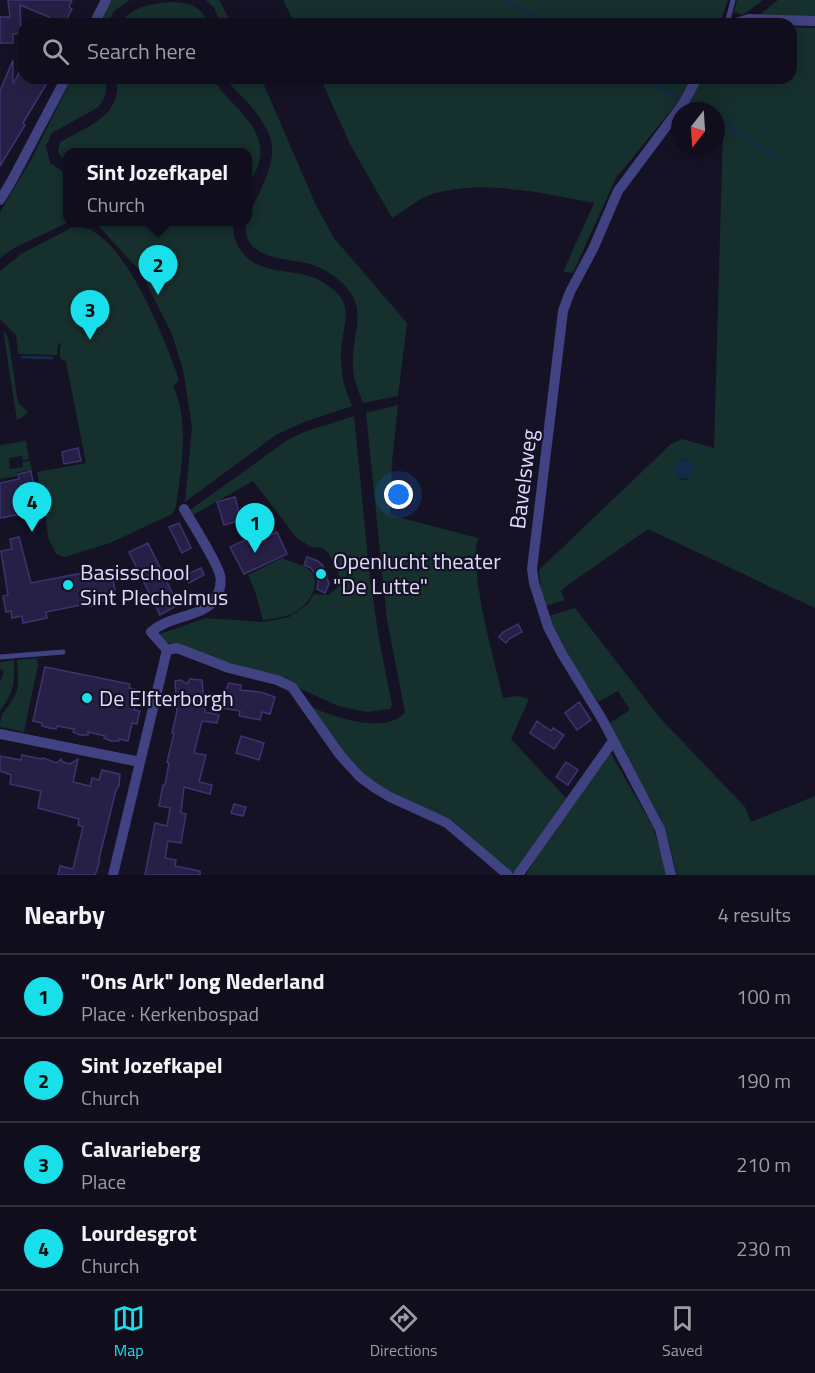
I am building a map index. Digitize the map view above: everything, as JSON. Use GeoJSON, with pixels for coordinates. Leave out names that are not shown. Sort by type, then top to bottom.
{"type":"FeatureCollection","features":[{"type":"Feature","properties":{"kind":"street"},"geometry":{"type":"LineString","coordinates":[[97,18],[106,0]]}},
{"type":"Feature","properties":{"kind":"street"},"geometry":{"type":"LineString","coordinates":[[797,21],[815,21]]}},
{"type":"Feature","properties":{"kind":"street"},"geometry":{"type":"LineString","coordinates":[[0,200],[63,84]]}},
{"type":"Feature","properties":{"kind":"street","name":"Bavelsweg"},"geometry":{"type":"LineString","coordinates":[[671,875],[660,829],[586,692],[562,654],[549,627],[534,583],[532,569],[563,311],[618,191],[683,104],[694,84]]}},
{"type":"Feature","properties":{"kind":"street"},"geometry":{"type":"LineString","coordinates":[[167,650],[151,632],[161,624],[209,606],[220,589],[220,573],[184,509]]}},
{"type":"Feature","properties":{"kind":"street"},"geometry":{"type":"LineString","coordinates":[[167,650],[177,648],[229,668],[277,680],[292,687],[340,755],[360,777],[390,797],[447,823],[508,875]]}},
{"type":"Feature","properties":{"kind":"street"},"geometry":{"type":"LineString","coordinates":[[113,875],[167,650]]}},
{"type":"Feature","properties":{"kind":"street"},"geometry":{"type":"LineString","coordinates":[[0,734],[140,762]]}},
{"type":"Feature","properties":{"kind":"street"},"geometry":{"type":"LineString","coordinates":[[518,875],[613,741]]}},
{"type":"Feature","properties":{"kind":"lane"},"geometry":{"type":"LineString","coordinates":[[728,18],[733,0]]}},
{"type":"Feature","properties":{"kind":"lane"},"geometry":{"type":"LineString","coordinates":[[0,657],[63,652]]}},
{"type":"Feature","properties":{"kind":"green space"},"geometry":{"type":"Polygon","coordinates":[[[109,0],[130,0],[114,11],[111,18],[101,18],[109,0]]]}},
{"type":"Feature","properties":{"kind":"green space"},"geometry":{"type":"Polygon","coordinates":[[[206,0],[219,0],[229,18],[218,18],[214,8],[206,0]]]}},
{"type":"Feature","properties":{"kind":"green space"},"geometry":{"type":"Polygon","coordinates":[[[283,0],[728,0],[721,18],[292,18],[283,0]]]}},
{"type":"Feature","properties":{"kind":"green space"},"geometry":{"type":"Polygon","coordinates":[[[737,0],[763,0],[743,15],[734,12],[737,0]]]}},
{"type":"Feature","properties":{"kind":"green space"},"geometry":{"type":"Polygon","coordinates":[[[778,0],[815,0],[815,18],[758,16],[778,0]]]}},
{"type":"Feature","properties":{"kind":"green space"},"geometry":{"type":"Polygon","coordinates":[[[184,3],[194,6],[206,18],[124,18],[150,5],[184,3]]]}},
{"type":"Feature","properties":{"kind":"green space"},"geometry":{"type":"Polygon","coordinates":[[[797,27],[815,28],[815,608],[648,529],[565,587],[561,591],[565,600],[543,607],[539,570],[671,444],[682,439],[714,448],[725,102],[689,102],[699,84],[797,84],[797,27]],[[681,459],[678,461],[679,479],[686,480],[694,472],[688,460],[681,459]]]}},
{"type":"Feature","properties":{"kind":"green space"},"geometry":{"type":"Polygon","coordinates":[[[69,84],[106,84],[106,94],[97,108],[52,133],[46,146],[50,163],[63,172],[63,225],[14,248],[0,258],[0,212],[32,158],[69,84]]]}},
{"type":"Feature","properties":{"kind":"green space"},"geometry":{"type":"Polygon","coordinates":[[[116,84],[217,84],[251,124],[256,134],[260,145],[260,157],[252,180],[252,148],[63,148],[62,158],[58,152],[60,142],[92,125],[109,111],[117,91],[116,84]]]}},
{"type":"Feature","properties":{"kind":"green space"},"geometry":{"type":"Polygon","coordinates":[[[230,84],[264,84],[315,203],[333,237],[407,323],[398,396],[363,403],[353,368],[357,310],[348,290],[338,279],[310,264],[267,255],[258,251],[251,244],[246,226],[252,226],[252,208],[268,173],[272,146],[261,120],[230,84]]]}},
{"type":"Feature","properties":{"kind":"green space"},"geometry":{"type":"Polygon","coordinates":[[[323,84],[688,84],[678,102],[671,102],[671,111],[616,178],[573,273],[563,272],[594,203],[513,189],[471,188],[432,194],[392,218],[351,146],[323,84]]]}},
{"type":"Feature","properties":{"kind":"green space"},"geometry":{"type":"Polygon","coordinates":[[[99,226],[234,226],[236,241],[243,254],[251,261],[270,269],[313,277],[328,285],[344,303],[345,322],[341,361],[343,380],[352,406],[304,422],[276,435],[185,502],[192,427],[183,370],[172,334],[140,271],[99,226]]]}},
{"type":"Feature","properties":{"kind":"green space"},"geometry":{"type":"Polygon","coordinates":[[[73,227],[89,229],[106,241],[133,276],[145,298],[179,380],[173,386],[181,415],[183,446],[176,507],[172,514],[110,543],[64,557],[56,554],[48,537],[42,487],[39,484],[37,472],[86,463],[66,362],[60,358],[60,346],[63,342],[58,345],[57,355],[18,354],[16,335],[0,319],[0,271],[21,254],[73,227]]]}},
{"type":"Feature","properties":{"kind":"green space"},"geometry":{"type":"Polygon","coordinates":[[[3,330],[8,337],[18,403],[27,411],[27,414],[17,420],[3,330]]]}},
{"type":"Feature","properties":{"kind":"green space"},"geometry":{"type":"Polygon","coordinates":[[[398,405],[392,462],[390,515],[478,538],[476,553],[479,593],[503,698],[518,696],[529,699],[511,739],[566,798],[515,872],[511,872],[451,819],[383,791],[347,760],[309,706],[344,719],[372,723],[385,723],[397,719],[405,712],[387,620],[366,413],[398,405]]]}},
{"type":"Feature","properties":{"kind":"green space"},"geometry":{"type":"Polygon","coordinates":[[[354,416],[370,579],[392,705],[390,709],[367,712],[338,706],[281,680],[159,640],[160,634],[206,618],[263,622],[289,617],[308,604],[314,594],[328,595],[337,588],[340,577],[329,554],[323,548],[311,547],[296,537],[253,481],[193,515],[190,510],[289,439],[354,416]]]}},
{"type":"Feature","properties":{"kind":"green space"},"geometry":{"type":"Polygon","coordinates":[[[26,441],[29,459],[23,460],[22,456],[9,458],[10,469],[23,467],[22,462],[30,461],[32,470],[17,472],[17,476],[0,479],[0,445],[26,441]]]}},
{"type":"Feature","properties":{"kind":"green space"},"geometry":{"type":"Polygon","coordinates":[[[282,558],[312,573],[315,579],[313,593],[304,605],[292,614],[263,620],[248,575],[282,558]]]}},
{"type":"Feature","properties":{"kind":"green space"},"geometry":{"type":"Polygon","coordinates":[[[575,608],[660,718],[745,807],[751,822],[815,796],[815,875],[677,875],[660,817],[608,724],[630,710],[618,691],[598,702],[586,683],[580,680],[545,617],[575,608]]]}},
{"type":"Feature","properties":{"kind":"green space"},"geometry":{"type":"Polygon","coordinates":[[[37,658],[38,665],[24,732],[0,727],[3,713],[14,698],[17,689],[17,660],[37,658]]]}},
{"type":"Feature","properties":{"kind":"green space"},"geometry":{"type":"Polygon","coordinates":[[[14,660],[13,687],[0,711],[0,681],[4,671],[0,669],[0,662],[14,660]]]}},
{"type":"Feature","properties":{"kind":"green space"},"geometry":{"type":"Polygon","coordinates":[[[610,752],[653,827],[667,875],[526,875],[536,858],[610,752]]]}},
{"type":"Feature","properties":{"kind":"water"},"geometry":{"type":"Polygon","coordinates":[[[680,459],[688,459],[694,465],[694,473],[688,479],[680,479],[674,473],[674,465],[680,459]]]}},
{"type":"Feature","properties":{"kind":"building"},"geometry":{"type":"Polygon","coordinates":[[[8,0],[72,0],[69,7],[72,9],[67,18],[49,18],[20,5],[18,33],[13,34],[13,43],[0,43],[0,17],[10,17],[8,0]]]}},
{"type":"Feature","properties":{"kind":"building"},"geometry":{"type":"Polygon","coordinates":[[[13,60],[13,84],[18,74],[18,84],[46,84],[0,166],[0,91],[13,60]]]}},
{"type":"Feature","properties":{"kind":"building"},"geometry":{"type":"Polygon","coordinates":[[[78,448],[81,461],[64,464],[62,452],[78,448]]]}},
{"type":"Feature","properties":{"kind":"building"},"geometry":{"type":"Polygon","coordinates":[[[31,471],[34,487],[38,490],[39,495],[31,506],[32,512],[0,518],[0,483],[19,479],[18,474],[31,471]]]}},
{"type":"Feature","properties":{"kind":"building"},"geometry":{"type":"Polygon","coordinates":[[[235,497],[241,520],[224,525],[217,502],[235,497]]]}},
{"type":"Feature","properties":{"kind":"building"},"geometry":{"type":"Polygon","coordinates":[[[179,523],[191,548],[182,553],[169,527],[179,523]]]}},
{"type":"Feature","properties":{"kind":"building"},"geometry":{"type":"Polygon","coordinates":[[[277,532],[287,554],[244,574],[230,547],[257,534],[260,540],[277,532]]]}},
{"type":"Feature","properties":{"kind":"building"},"geometry":{"type":"Polygon","coordinates":[[[19,537],[31,583],[98,570],[99,578],[112,575],[115,590],[110,591],[111,599],[96,602],[93,606],[86,604],[46,612],[47,618],[23,623],[22,616],[12,618],[11,611],[6,612],[3,596],[8,595],[1,551],[12,549],[10,539],[19,537]]]}},
{"type":"Feature","properties":{"kind":"building"},"geometry":{"type":"Polygon","coordinates":[[[148,543],[178,605],[160,615],[129,552],[148,543]]]}},
{"type":"Feature","properties":{"kind":"building","name":"Openlucht theater \"De Lutte\""},"geometry":{"type":"Polygon","coordinates":[[[307,557],[318,561],[323,566],[329,584],[325,593],[317,589],[318,580],[315,574],[311,568],[304,565],[307,557]]]}},
{"type":"Feature","properties":{"kind":"building"},"geometry":{"type":"Polygon","coordinates":[[[201,568],[204,575],[189,583],[186,575],[201,568]]]}},
{"type":"Feature","properties":{"kind":"building"},"geometry":{"type":"Polygon","coordinates":[[[518,624],[522,632],[506,643],[499,637],[503,632],[518,624]]]}},
{"type":"Feature","properties":{"kind":"building","name":"De Elfterborgh"},"geometry":{"type":"Polygon","coordinates":[[[45,667],[130,684],[129,688],[138,690],[134,710],[140,711],[137,724],[132,723],[128,741],[119,739],[119,741],[111,741],[104,738],[105,736],[88,732],[88,735],[80,735],[73,732],[74,729],[57,726],[56,729],[49,728],[33,721],[45,667]]]}},
{"type":"Feature","properties":{"kind":"building"},"geometry":{"type":"Polygon","coordinates":[[[190,679],[202,680],[205,712],[219,715],[217,723],[202,721],[194,753],[206,755],[199,782],[212,785],[210,794],[184,787],[181,813],[186,814],[181,843],[168,841],[165,858],[176,860],[175,866],[200,871],[200,875],[145,875],[155,823],[167,826],[170,808],[159,806],[163,785],[165,785],[177,711],[175,681],[181,680],[187,684],[190,679]]]}},
{"type":"Feature","properties":{"kind":"building"},"geometry":{"type":"Polygon","coordinates":[[[229,683],[241,685],[240,690],[260,692],[275,697],[270,714],[262,712],[260,720],[239,716],[240,711],[222,708],[224,701],[229,697],[225,692],[229,683]]]}},
{"type":"Feature","properties":{"kind":"building"},"geometry":{"type":"Polygon","coordinates":[[[579,702],[591,720],[577,730],[565,713],[579,702]]]}},
{"type":"Feature","properties":{"kind":"building"},"geometry":{"type":"Polygon","coordinates":[[[537,721],[551,731],[553,728],[564,735],[554,749],[530,733],[537,721]]]}},
{"type":"Feature","properties":{"kind":"building"},"geometry":{"type":"Polygon","coordinates":[[[241,736],[264,743],[259,760],[236,753],[241,736]]]}},
{"type":"Feature","properties":{"kind":"building"},"geometry":{"type":"Polygon","coordinates":[[[22,755],[57,763],[61,759],[70,764],[78,759],[73,782],[90,786],[92,778],[99,780],[102,770],[120,774],[119,786],[116,790],[95,875],[58,875],[60,866],[73,869],[83,827],[78,825],[79,819],[38,808],[41,791],[10,784],[11,775],[0,771],[0,756],[21,760],[22,755]]]}},
{"type":"Feature","properties":{"kind":"building"},"geometry":{"type":"Polygon","coordinates":[[[566,762],[578,770],[568,785],[556,777],[566,762]]]}},
{"type":"Feature","properties":{"kind":"building"},"geometry":{"type":"Polygon","coordinates":[[[234,804],[246,807],[243,816],[231,813],[234,804]]]}},
{"type":"Feature","properties":{"kind":"waterway"},"geometry":{"type":"LineString","coordinates":[[506,0],[535,18]]}},
{"type":"Feature","properties":{"kind":"waterway"},"geometry":{"type":"LineString","coordinates":[[653,84],[679,99]]}},
{"type":"Feature","properties":{"kind":"waterway"},"geometry":{"type":"LineString","coordinates":[[725,124],[780,160]]}},
{"type":"Feature","properties":{"kind":"waterway"},"geometry":{"type":"LineString","coordinates":[[22,357],[52,358]]}},
{"type":"Feature","properties":{"kind":"place","name":"Sint Jozefkapel"},"geometry":{"type":"Point","coordinates":[158,295]}},
{"type":"Feature","properties":{"kind":"place","name":"Calvarieberg"},"geometry":{"type":"Point","coordinates":[90,340]}},
{"type":"Feature","properties":{"kind":"place","name":"Lourdesgrot"},"geometry":{"type":"Point","coordinates":[32,532]}},
{"type":"Feature","properties":{"kind":"place","name":"\"Ons Ark\" Jong Nederland"},"geometry":{"type":"Point","coordinates":[255,553]}},
{"type":"Feature","properties":{"kind":"place","name":"Openlucht theater \"De Lutte\""},"geometry":{"type":"Point","coordinates":[321,574]}},
{"type":"Feature","properties":{"kind":"place","name":"Basisschool Sint Plechelmus"},"geometry":{"type":"Point","coordinates":[68,585]}},
{"type":"Feature","properties":{"kind":"place","name":"De Elfterborgh"},"geometry":{"type":"Point","coordinates":[87,698]}}]}
